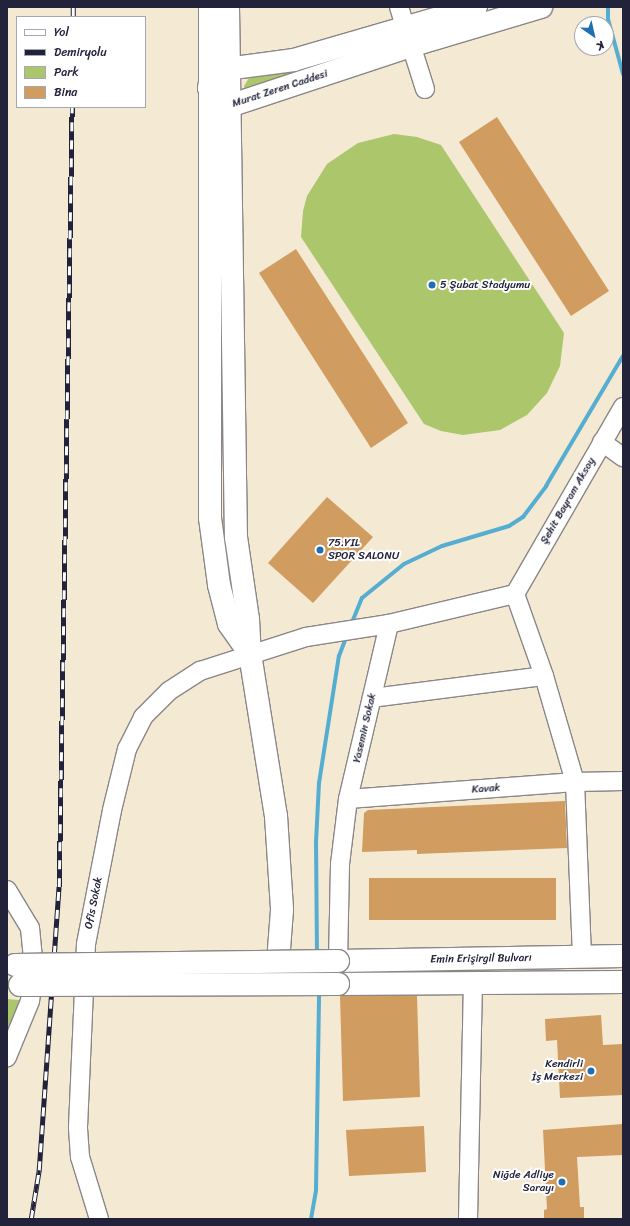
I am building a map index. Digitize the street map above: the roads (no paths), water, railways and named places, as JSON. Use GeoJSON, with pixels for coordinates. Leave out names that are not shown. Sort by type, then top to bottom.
{"type":"FeatureCollection","features":[{"type":"Feature","properties":{"kind":"main road"},"geometry":{"type":"LineString","coordinates":[[210,7],[210,518],[219,585],[229,624],[250,654]]}},
{"type":"Feature","properties":{"kind":"main road"},"geometry":{"type":"LineString","coordinates":[[228,7],[233,482],[236,537],[248,619],[250,654],[276,816],[282,910],[278,962]]}},
{"type":"Feature","properties":{"kind":"main road","name":"Murat Zeren Caddesi"},"geometry":{"type":"LineString","coordinates":[[476,7],[407,37],[228,106],[217,102],[209,88],[213,73],[228,69],[294,60],[407,37],[541,7]]}},
{"type":"Feature","properties":{"kind":"main road","name":"Emin Erişirgil Bulvarı"},"geometry":{"type":"LineString","coordinates":[[12,975],[278,962],[582,958],[623,956]]}},
{"type":"Feature","properties":{"kind":"main road"},"geometry":{"type":"LineString","coordinates":[[12,975],[338,984],[623,982]]}},
{"type":"Feature","properties":{"kind":"street"},"geometry":{"type":"LineString","coordinates":[[399,7],[407,37],[425,89]]}},
{"type":"Feature","properties":{"kind":"street","name":"Şehit Bayram Aksoy"},"geometry":{"type":"LineString","coordinates":[[515,594],[623,408]]}},
{"type":"Feature","properties":{"kind":"street"},"geometry":{"type":"LineString","coordinates":[[602,442],[623,457]]}},
{"type":"Feature","properties":{"kind":"street"},"geometry":{"type":"LineString","coordinates":[[389,624],[515,594],[544,676],[575,782],[582,958]]}},
{"type":"Feature","properties":{"kind":"street","name":"Ofis Sokak"},"geometry":{"type":"LineString","coordinates":[[99,1219],[80,1157],[78,1127],[86,944],[112,810],[127,749],[143,717],[169,692],[200,671],[250,654],[326,633],[389,624]]}},
{"type":"Feature","properties":{"kind":"street","name":"Yasemin Sokak"},"geometry":{"type":"LineString","coordinates":[[338,961],[340,864],[348,799],[389,624]]}},
{"type":"Feature","properties":{"kind":"street"},"geometry":{"type":"LineString","coordinates":[[372,698],[544,676]]}},
{"type":"Feature","properties":{"kind":"street","name":"Kavak"},"geometry":{"type":"LineString","coordinates":[[348,799],[575,782],[623,781]]}},
{"type":"Feature","properties":{"kind":"street"},"geometry":{"type":"LineString","coordinates":[[7,890],[30,928],[34,952],[32,990],[26,1015],[7,1058]]}},
{"type":"Feature","properties":{"kind":"street"},"geometry":{"type":"LineString","coordinates":[[7,910],[30,928]]}},
{"type":"Feature","properties":{"kind":"street"},"geometry":{"type":"LineString","coordinates":[[468,1219],[473,983]]}},
{"type":"Feature","properties":{"kind":"waterway"},"geometry":{"type":"LineString","coordinates":[[608,7],[608,19],[623,74]]}},
{"type":"Feature","properties":{"kind":"waterway"},"geometry":{"type":"LineString","coordinates":[[351,625],[362,598],[404,564],[442,546],[509,526],[523,517],[546,486],[623,356]]}},
{"type":"Feature","properties":{"kind":"waterway"},"geometry":{"type":"LineString","coordinates":[[317,955],[316,842],[319,783],[339,656],[347,635]]}},
{"type":"Feature","properties":{"kind":"waterway"},"geometry":{"type":"LineString","coordinates":[[311,1219],[316,1190],[319,990]]}},
{"type":"Feature","properties":{"kind":"railway"},"geometry":{"type":"LineString","coordinates":[[73,7],[73,16]]}},
{"type":"Feature","properties":{"kind":"railway"},"geometry":{"type":"LineString","coordinates":[[31,1219],[39,1170],[59,887],[72,108]]}},
{"type":"Feature","properties":{"kind":"place","name":"5 Şubat Stadyumu"},"geometry":{"type":"Point","coordinates":[432,285]}},
{"type":"Feature","properties":{"kind":"place","name":"75.YIL SPOR SALONU"},"geometry":{"type":"Point","coordinates":[320,550]}},
{"type":"Feature","properties":{"kind":"place","name":"Kendirli İş Merkezi"},"geometry":{"type":"Point","coordinates":[591,1071]}},
{"type":"Feature","properties":{"kind":"place","name":"Niğde Adliye Sarayı"},"geometry":{"type":"Point","coordinates":[562,1182]}}]}
